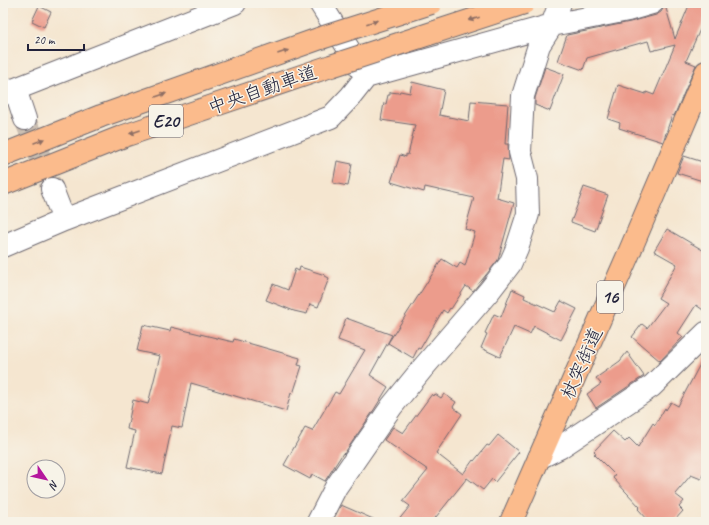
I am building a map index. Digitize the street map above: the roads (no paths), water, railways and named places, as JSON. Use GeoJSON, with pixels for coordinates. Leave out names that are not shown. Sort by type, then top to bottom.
{"type":"FeatureCollection","features":[{"type":"Feature","properties":{"kind":"main road","name":"中央自動車道"},"geometry":{"type":"LineString","coordinates":[[3,155],[101,116],[321,38],[432,3]]}},
{"type":"Feature","properties":{"kind":"main road","name":"中央自動車道"},"geometry":{"type":"LineString","coordinates":[[3,184],[124,136],[524,3]]}},
{"type":"Feature","properties":{"kind":"main road","name":"杖突街道"},"geometry":{"type":"LineString","coordinates":[[511,522],[629,253],[706,72]]}},
{"type":"Feature","properties":{"kind":"street"},"geometry":{"type":"LineString","coordinates":[[25,119],[9,91],[236,3]]}},
{"type":"Feature","properties":{"kind":"street"},"geometry":{"type":"LineString","coordinates":[[320,3],[366,77]]}},
{"type":"Feature","properties":{"kind":"street"},"geometry":{"type":"LineString","coordinates":[[318,522],[336,486],[392,406],[422,368],[490,290],[510,264],[528,214],[528,180],[520,152],[523,96],[539,45],[552,25],[560,3]]}},
{"type":"Feature","properties":{"kind":"street"},"geometry":{"type":"LineString","coordinates":[[3,246],[64,220],[331,117],[351,96],[366,77],[552,25],[628,10],[652,3]]}},
{"type":"Feature","properties":{"kind":"street"},"geometry":{"type":"LineString","coordinates":[[52,189],[64,220]]}},
{"type":"Feature","properties":{"kind":"street"},"geometry":{"type":"LineString","coordinates":[[539,458],[559,448],[652,386],[706,333]]}},
{"type":"Feature","properties":{"kind":"tunnel"},"geometry":{"type":"LineString","coordinates":[[25,119],[51,186]]}}]}
